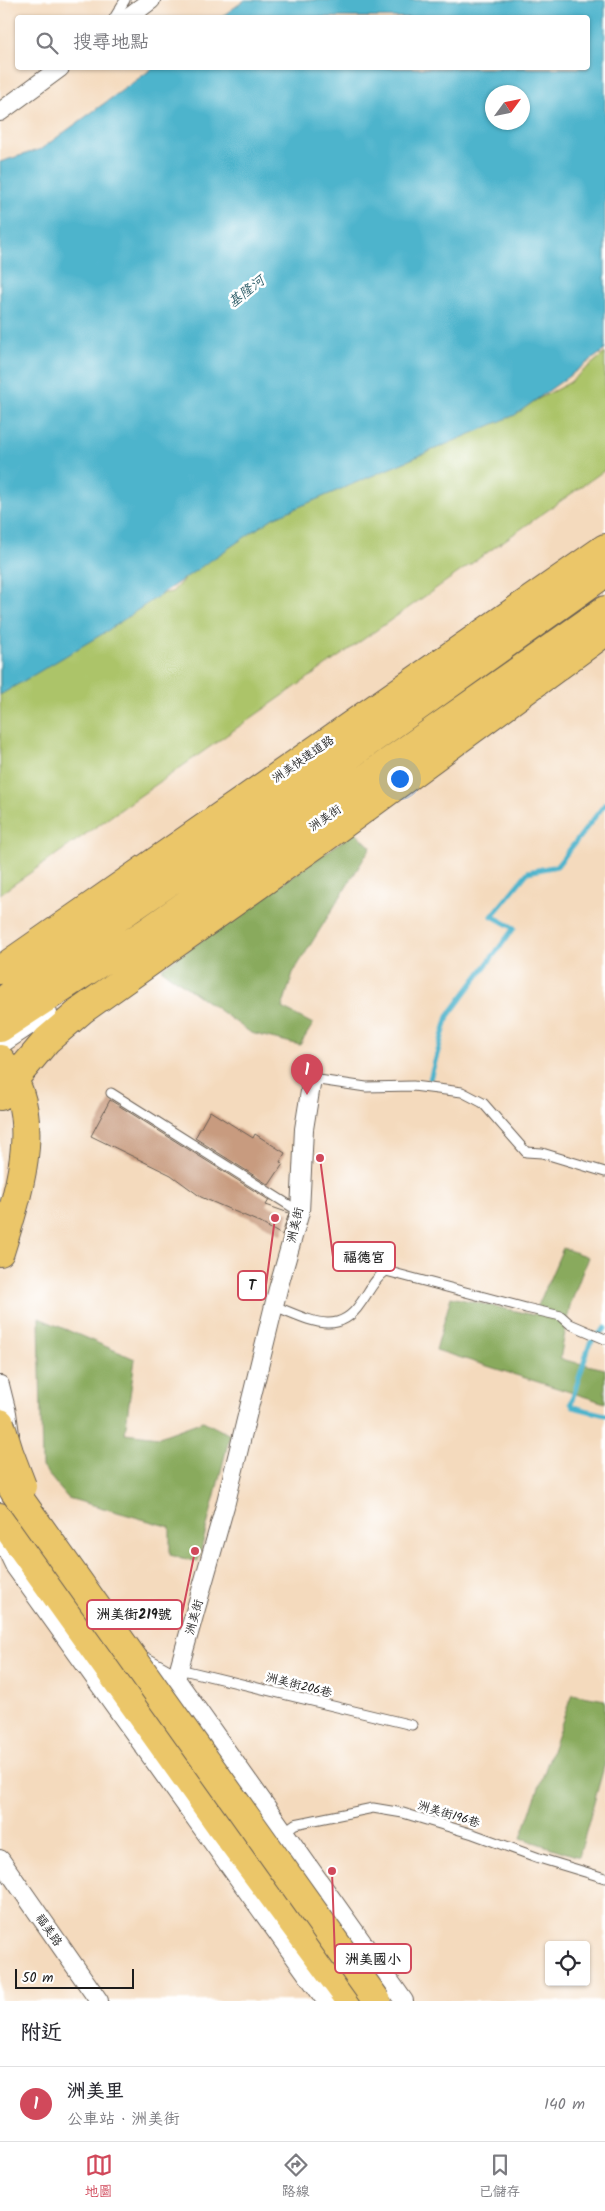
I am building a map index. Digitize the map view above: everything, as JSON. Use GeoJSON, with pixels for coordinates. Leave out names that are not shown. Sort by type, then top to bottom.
{"type":"FeatureCollection","features":[{"type":"Feature","properties":{"kind":"highway","name":"洲美快速道路"},"geometry":{"type":"LineString","coordinates":[[0,970],[605,548]]}},
{"type":"Feature","properties":{"kind":"highway"},"geometry":{"type":"LineString","coordinates":[[0,1006],[8,997],[65,954],[267,814],[605,573]]}},
{"type":"Feature","properties":{"kind":"highway"},"geometry":{"type":"LineString","coordinates":[[0,1028],[147,932],[605,610]]}},
{"type":"Feature","properties":{"kind":"highway"},"geometry":{"type":"LineString","coordinates":[[0,1096],[47,1040],[82,1010],[320,842],[605,631]]}},
{"type":"Feature","properties":{"kind":"highway"},"geometry":{"type":"LineString","coordinates":[[0,1059],[6,1066],[21,1098],[26,1128],[25,1161],[0,1252]]}},
{"type":"Feature","properties":{"kind":"highway"},"geometry":{"type":"LineString","coordinates":[[0,1423],[9,1452],[19,1533]]}},
{"type":"Feature","properties":{"kind":"highway"},"geometry":{"type":"LineString","coordinates":[[9,1476],[14,1491],[19,1533]]}},
{"type":"Feature","properties":{"kind":"highway"},"geometry":{"type":"LineString","coordinates":[[0,1506],[221,1826],[351,2001]]}},
{"type":"Feature","properties":{"kind":"highway"},"geometry":{"type":"LineString","coordinates":[[0,1517],[19,1533],[377,2001]]}},
{"type":"Feature","properties":{"kind":"street"},"geometry":{"type":"LineString","coordinates":[[131,15],[151,0]]}},
{"type":"Feature","properties":{"kind":"street"},"geometry":{"type":"LineString","coordinates":[[0,112],[57,70]]}},
{"type":"Feature","properties":{"kind":"street","name":"洲美街"},"geometry":{"type":"LineString","coordinates":[[0,1045],[354,799],[605,631]]}},
{"type":"Feature","properties":{"kind":"street","name":"洲美街"},"geometry":{"type":"LineString","coordinates":[[178,1674],[225,1506],[274,1306],[300,1212],[304,1129],[312,1079]]}},
{"type":"Feature","properties":{"kind":"street"},"geometry":{"type":"LineString","coordinates":[[0,1385],[8,1413],[9,1476],[0,1496]]}},
{"type":"Feature","properties":{"kind":"street"},"geometry":{"type":"LineString","coordinates":[[9,1476],[60,1575],[83,1606],[109,1636],[145,1662],[178,1674],[284,1832],[404,2001]]}},
{"type":"Feature","properties":{"kind":"street"},"geometry":{"type":"LineString","coordinates":[[19,1533],[15,1567],[326,2001]]}},
{"type":"Feature","properties":{"kind":"street","name":"福美路"},"geometry":{"type":"LineString","coordinates":[[0,1860],[98,2001]]}},
{"type":"Feature","properties":{"kind":"lane"},"geometry":{"type":"LineString","coordinates":[[116,15],[125,0]]}},
{"type":"Feature","properties":{"kind":"lane","name":"洲美街"},"geometry":{"type":"LineString","coordinates":[[312,1079],[366,1087],[413,1086],[462,1092],[483,1103],[526,1152],[542,1153],[605,1172]]}},
{"type":"Feature","properties":{"kind":"lane"},"geometry":{"type":"LineString","coordinates":[[111,1093],[300,1212]]}},
{"type":"Feature","properties":{"kind":"lane"},"geometry":{"type":"LineString","coordinates":[[274,1306],[328,1325],[345,1320],[359,1307],[378,1277],[386,1271],[561,1316],[570,1324],[605,1338]]}},
{"type":"Feature","properties":{"kind":"lane","name":"洲美街206巷"},"geometry":{"type":"LineString","coordinates":[[178,1674],[412,1725]]}},
{"type":"Feature","properties":{"kind":"lane","name":"洲美街196巷"},"geometry":{"type":"LineString","coordinates":[[284,1832],[296,1824],[373,1808],[411,1816],[473,1834],[539,1858],[605,1878]]}},
{"type":"Feature","properties":{"kind":"green space"},"geometry":{"type":"Polygon","coordinates":[[[605,353],[605,470],[0,894],[0,666],[143,597],[172,592],[187,576],[245,528],[511,413],[569,383],[605,353]]]}},
{"type":"Feature","properties":{"kind":"green space"},"geometry":{"type":"Polygon","coordinates":[[[355,832],[371,847],[293,973],[282,1008],[313,1024],[300,1045],[251,1033],[161,969],[355,832]]]}},
{"type":"Feature","properties":{"kind":"green space"},"geometry":{"type":"Polygon","coordinates":[[[563,1248],[588,1257],[570,1306],[560,1359],[605,1369],[605,1403],[436,1350],[451,1297],[534,1315],[563,1248]]]}},
{"type":"Feature","properties":{"kind":"green space"},"geometry":{"type":"Polygon","coordinates":[[[39,1318],[135,1359],[125,1433],[159,1437],[203,1421],[230,1435],[198,1562],[170,1555],[170,1527],[68,1498],[42,1467],[39,1318]]]}},
{"type":"Feature","properties":{"kind":"green space"},"geometry":{"type":"Polygon","coordinates":[[[572,1694],[605,1700],[605,1763],[579,1857],[521,1838],[572,1694]]]}},
{"type":"Feature","properties":{"kind":"water","name":"基隆河"},"geometry":{"type":"Polygon","coordinates":[[[245,0],[605,0],[605,350],[515,415],[273,518],[104,633],[0,695],[0,162],[41,149],[150,70],[590,70],[590,15],[224,15],[245,0]]]}},
{"type":"Feature","properties":{"kind":"building"},"geometry":{"type":"Polygon","coordinates":[[[110,1100],[269,1200],[266,1205],[289,1213],[282,1235],[257,1221],[201,1197],[171,1175],[91,1136],[110,1100]]]}},
{"type":"Feature","properties":{"kind":"building"},"geometry":{"type":"Polygon","coordinates":[[[210,1111],[253,1138],[255,1134],[285,1153],[280,1162],[283,1164],[269,1185],[195,1138],[210,1111]]]}},
{"type":"Feature","properties":{"kind":"waterway"},"geometry":{"type":"LineString","coordinates":[[430,1079],[448,1016],[514,928],[492,916],[528,872],[557,866],[605,804]]}},
{"type":"Feature","properties":{"kind":"waterway"},"geometry":{"type":"LineString","coordinates":[[605,1328],[590,1343],[571,1403],[573,1407],[605,1415]]}},
{"type":"Feature","properties":{"kind":"place","name":"洲美里"},"geometry":{"type":"Point","coordinates":[307,1095]}},
{"type":"Feature","properties":{"kind":"place","name":"福德宮"},"geometry":{"type":"Point","coordinates":[320,1158]}},
{"type":"Feature","properties":{"kind":"place","name":"T"},"geometry":{"type":"Point","coordinates":[275,1218]}},
{"type":"Feature","properties":{"kind":"place","name":"洲美街219號"},"geometry":{"type":"Point","coordinates":[195,1551]}},
{"type":"Feature","properties":{"kind":"place","name":"洲美國小"},"geometry":{"type":"Point","coordinates":[332,1871]}}]}
